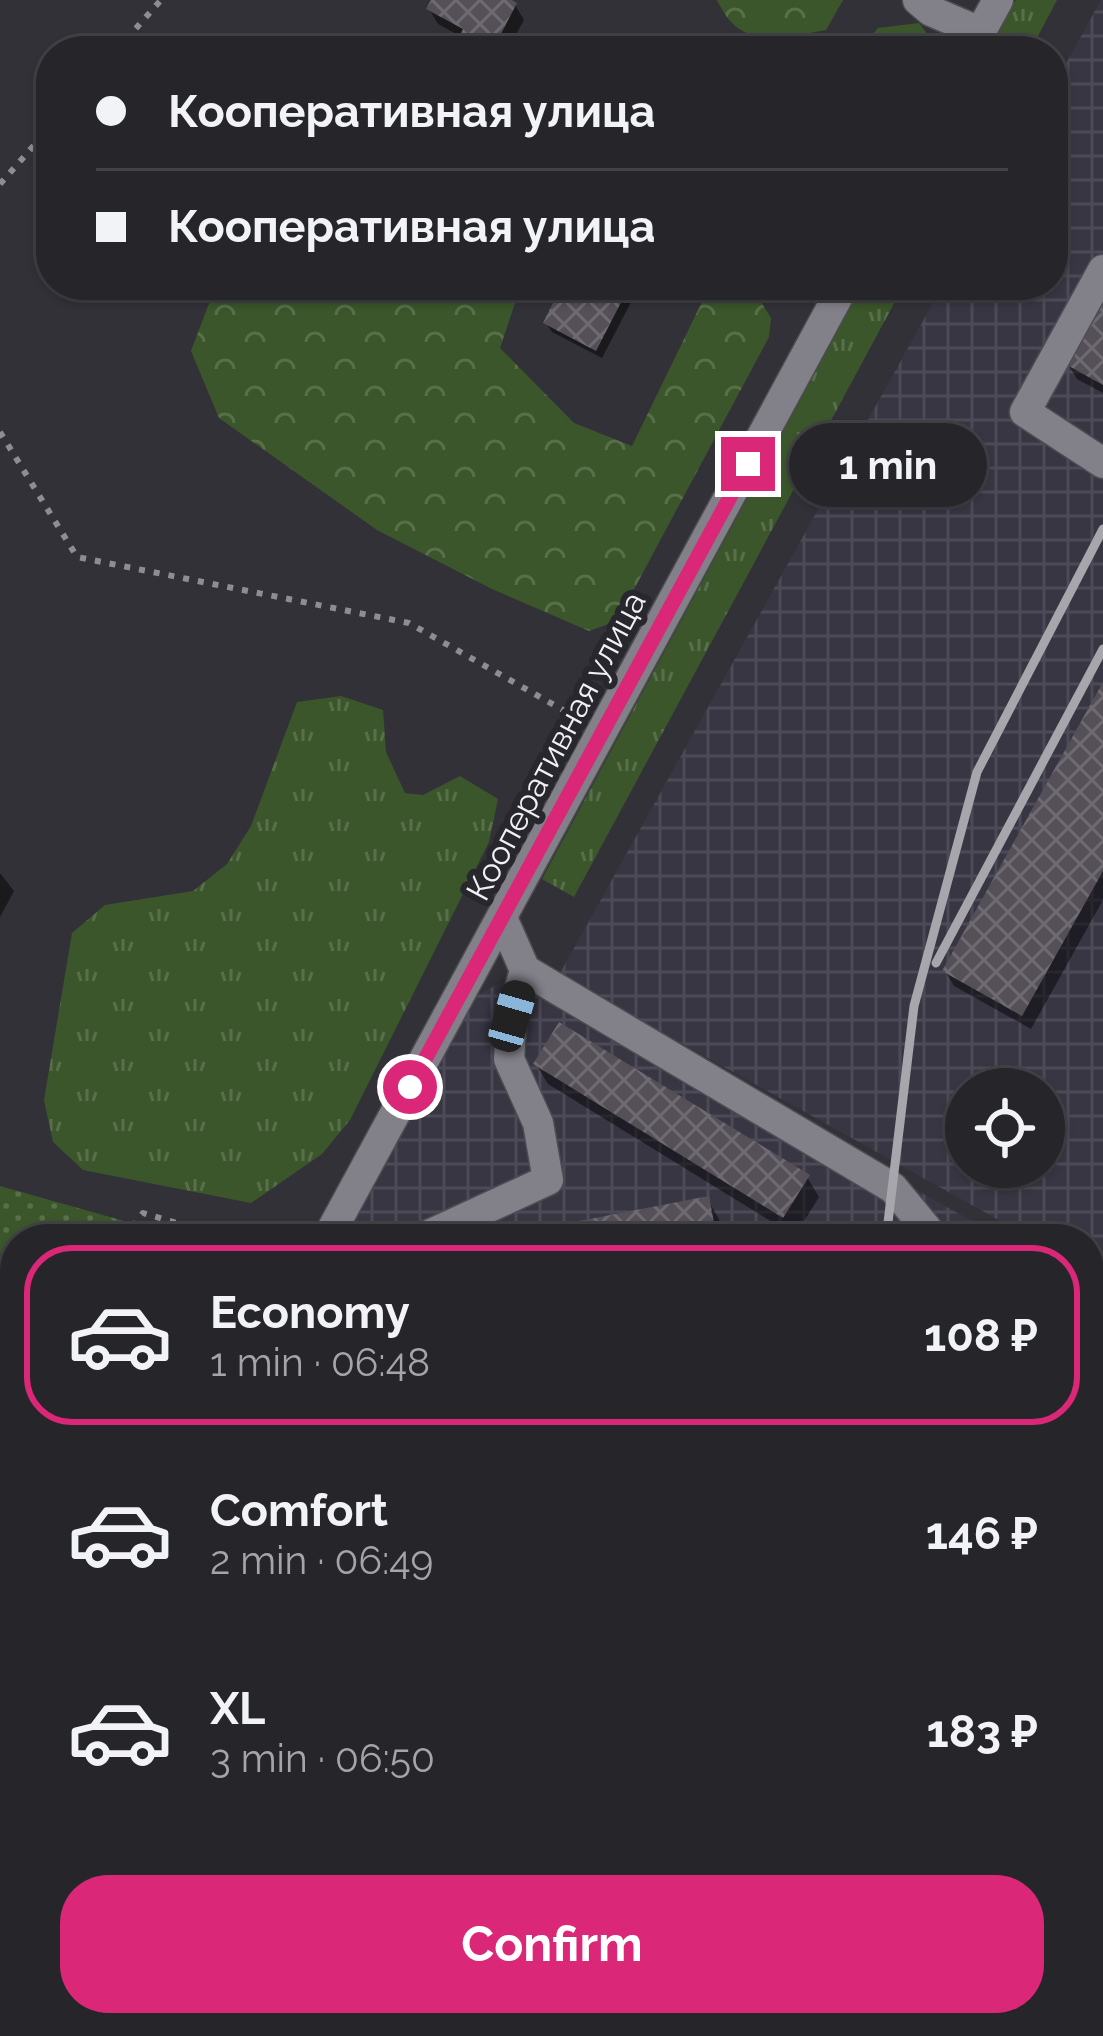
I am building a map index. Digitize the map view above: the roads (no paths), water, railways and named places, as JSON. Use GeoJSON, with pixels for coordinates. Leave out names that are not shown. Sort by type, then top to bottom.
{"type":"FeatureCollection","features":[{"type":"Feature","properties":{"kind":"street"},"geometry":{"type":"LineString","coordinates":[[918,0],[966,36]]}},
{"type":"Feature","properties":{"kind":"street"},"geometry":{"type":"LineString","coordinates":[[978,36],[998,0]]}},
{"type":"Feature","properties":{"kind":"street"},"geometry":{"type":"LineString","coordinates":[[1103,270],[1025,412],[1103,463]]}},
{"type":"Feature","properties":{"kind":"street","name":"Кооперативная улица"},"geometry":{"type":"LineString","coordinates":[[335,1224],[836,300]]}},
{"type":"Feature","properties":{"kind":"street"},"geometry":{"type":"LineString","coordinates":[[503,920],[525,970],[893,1188],[923,1224]]}},
{"type":"Feature","properties":{"kind":"street"},"geometry":{"type":"LineString","coordinates":[[453,1224],[548,1180],[538,1123],[509,1059],[512,1016],[525,970]]}},
{"type":"Feature","properties":{"kind":"railway"},"geometry":{"type":"LineString","coordinates":[[888,1224],[914,1006],[977,772],[1103,529]]}},
{"type":"Feature","properties":{"kind":"railway"},"geometry":{"type":"LineString","coordinates":[[936,963],[1103,649]]}}]}
